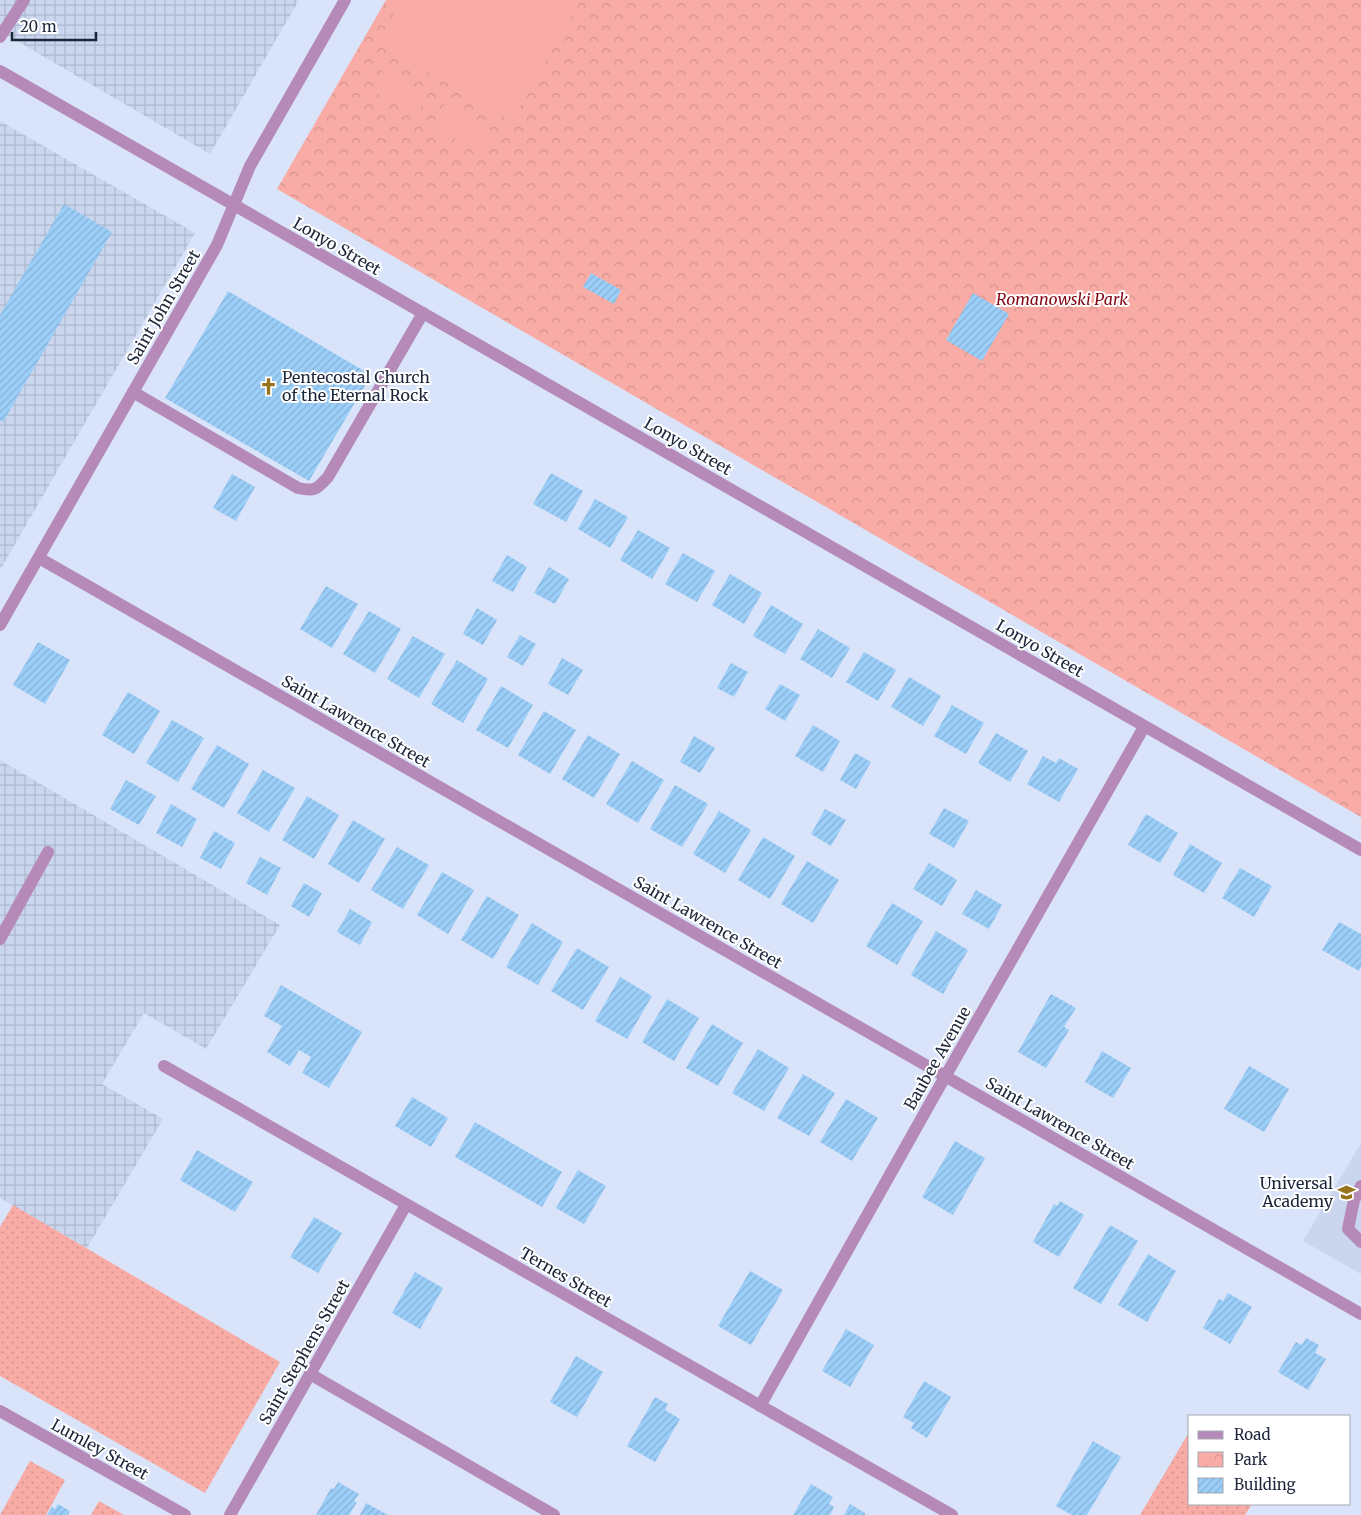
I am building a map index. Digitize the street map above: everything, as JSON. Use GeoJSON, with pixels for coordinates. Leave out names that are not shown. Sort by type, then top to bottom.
{"type":"FeatureCollection","features":[{"type":"Feature","properties":{"kind":"street"},"geometry":{"type":"LineString","coordinates":[[0,37],[24,0]]}},
{"type":"Feature","properties":{"kind":"street","name":"Saint John Street"},"geometry":{"type":"LineString","coordinates":[[0,625],[217,245],[250,166],[345,0]]}},
{"type":"Feature","properties":{"kind":"street","name":"Lonyo Street"},"geometry":{"type":"LineString","coordinates":[[0,71],[1361,850]]}},
{"type":"Feature","properties":{"kind":"street"},"geometry":{"type":"LineString","coordinates":[[132,392],[298,488],[309,491],[317,489],[328,477],[422,313]]}},
{"type":"Feature","properties":{"kind":"street","name":"Saint Lawrence Street"},"geometry":{"type":"LineString","coordinates":[[39,558],[1361,1314]]}},
{"type":"Feature","properties":{"kind":"street","name":"Baubee Avenue"},"geometry":{"type":"LineString","coordinates":[[760,1406],[1144,727]]}},
{"type":"Feature","properties":{"kind":"street"},"geometry":{"type":"LineString","coordinates":[[0,939],[48,852]]}},
{"type":"Feature","properties":{"kind":"street","name":"Ternes Street"},"geometry":{"type":"LineString","coordinates":[[164,1066],[952,1515]]}},
{"type":"Feature","properties":{"kind":"street"},"geometry":{"type":"LineString","coordinates":[[1361,1186],[1354,1200],[1348,1228],[1361,1242]]}},
{"type":"Feature","properties":{"kind":"street","name":"Saint Stephens Street"},"geometry":{"type":"LineString","coordinates":[[230,1515],[406,1205]]}},
{"type":"Feature","properties":{"kind":"street"},"geometry":{"type":"LineString","coordinates":[[310,1374],[554,1515]]}},
{"type":"Feature","properties":{"kind":"street","name":"Lumley Street"},"geometry":{"type":"LineString","coordinates":[[0,1411],[185,1515]]}},
{"type":"Feature","properties":{"kind":"shaded area"},"geometry":{"type":"Polygon","coordinates":[[[0,0],[299,0],[210,154],[0,31],[0,0]]]}},
{"type":"Feature","properties":{"kind":"shaded area"},"geometry":{"type":"Polygon","coordinates":[[[0,121],[195,233],[0,570],[0,121]]]}},
{"type":"Feature","properties":{"kind":"shaded area"},"geometry":{"type":"Polygon","coordinates":[[[0,760],[280,925],[206,1049],[144,1013],[102,1084],[163,1119],[87,1248],[0,1198],[0,760]]]}},
{"type":"Feature","properties":{"kind":"shaded area","name":"Universal Academy"},"geometry":{"type":"Polygon","coordinates":[[[1361,1143],[1361,1274],[1303,1241],[1361,1143]]]}},
{"type":"Feature","properties":{"kind":"green space","name":"Romanowski Park"},"geometry":{"type":"Polygon","coordinates":[[[386,0],[1361,0],[1361,817],[277,189],[386,0]]]}},
{"type":"Feature","properties":{"kind":"green space"},"geometry":{"type":"Polygon","coordinates":[[[402,0],[581,0],[512,121],[377,43],[402,0]]]}},
{"type":"Feature","properties":{"kind":"green space"},"geometry":{"type":"Polygon","coordinates":[[[384,69],[428,94],[416,116],[371,90],[384,69]]]}},
{"type":"Feature","properties":{"kind":"green space"},"geometry":{"type":"Polygon","coordinates":[[[445,104],[493,132],[480,154],[433,126],[445,104]]]}},
{"type":"Feature","properties":{"kind":"green space"},"geometry":{"type":"Polygon","coordinates":[[[13,1205],[280,1362],[205,1493],[0,1376],[0,1227],[13,1205]]]}},
{"type":"Feature","properties":{"kind":"green space"},"geometry":{"type":"Polygon","coordinates":[[[1188,1434],[1188,1505],[1251,1505],[1245,1515],[1140,1515],[1188,1434]]]}},
{"type":"Feature","properties":{"kind":"green space"},"geometry":{"type":"Polygon","coordinates":[[[30,1461],[65,1480],[46,1515],[0,1515],[30,1461]]]}},
{"type":"Feature","properties":{"kind":"green space"},"geometry":{"type":"Polygon","coordinates":[[[99,1501],[124,1515],[91,1515],[99,1501]]]}},
{"type":"Feature","properties":{"kind":"building"},"geometry":{"type":"Polygon","coordinates":[[[64,204],[112,232],[3,422],[0,420],[0,315],[64,204]]]}},
{"type":"Feature","properties":{"kind":"building"},"geometry":{"type":"Polygon","coordinates":[[[591,273],[621,290],[614,304],[583,287],[591,273]]]}},
{"type":"Feature","properties":{"kind":"building","name":"Pentecostal Church of the Eternal Rock"},"geometry":{"type":"Polygon","coordinates":[[[228,291],[371,375],[309,481],[165,398],[228,291]]]}},
{"type":"Feature","properties":{"kind":"building"},"geometry":{"type":"Polygon","coordinates":[[[973,293],[1009,314],[982,361],[946,340],[973,293]]]}},
{"type":"Feature","properties":{"kind":"building"},"geometry":{"type":"Polygon","coordinates":[[[551,473],[583,491],[566,522],[533,504],[551,473]]]}},
{"type":"Feature","properties":{"kind":"building"},"geometry":{"type":"Polygon","coordinates":[[[232,474],[255,487],[236,521],[213,508],[232,474]]]}},
{"type":"Feature","properties":{"kind":"building"},"geometry":{"type":"Polygon","coordinates":[[[595,499],[628,517],[610,548],[578,529],[595,499]]]}},
{"type":"Feature","properties":{"kind":"building"},"geometry":{"type":"Polygon","coordinates":[[[638,530],[670,548],[652,579],[620,560],[638,530]]]}},
{"type":"Feature","properties":{"kind":"building"},"geometry":{"type":"Polygon","coordinates":[[[683,553],[715,571],[697,602],[665,584],[683,553]]]}},
{"type":"Feature","properties":{"kind":"building"},"geometry":{"type":"Polygon","coordinates":[[[507,555],[527,567],[513,592],[492,581],[507,555]]]}},
{"type":"Feature","properties":{"kind":"building"},"geometry":{"type":"Polygon","coordinates":[[[549,567],[569,579],[555,604],[534,593],[549,567]]]}},
{"type":"Feature","properties":{"kind":"building"},"geometry":{"type":"Polygon","coordinates":[[[730,574],[762,593],[744,624],[712,605],[730,574]]]}},
{"type":"Feature","properties":{"kind":"building"},"geometry":{"type":"Polygon","coordinates":[[[326,586],[358,604],[332,648],[300,629],[326,586]]]}},
{"type":"Feature","properties":{"kind":"building"},"geometry":{"type":"Polygon","coordinates":[[[771,605],[803,624],[785,654],[753,636],[771,605]]]}},
{"type":"Feature","properties":{"kind":"building"},"geometry":{"type":"Polygon","coordinates":[[[477,608],[497,620],[483,645],[463,634],[477,608]]]}},
{"type":"Feature","properties":{"kind":"building"},"geometry":{"type":"Polygon","coordinates":[[[369,611],[401,629],[375,673],[343,654],[369,611]]]}},
{"type":"Feature","properties":{"kind":"building"},"geometry":{"type":"Polygon","coordinates":[[[818,629],[850,648],[832,678],[800,659],[818,629]]]}},
{"type":"Feature","properties":{"kind":"building"},"geometry":{"type":"Polygon","coordinates":[[[520,635],[536,644],[523,666],[507,657],[520,635]]]}},
{"type":"Feature","properties":{"kind":"building"},"geometry":{"type":"Polygon","coordinates":[[[413,636],[445,654],[419,698],[387,679],[413,636]]]}},
{"type":"Feature","properties":{"kind":"building"},"geometry":{"type":"Polygon","coordinates":[[[38,642],[70,660],[45,704],[13,685],[38,642]]]}},
{"type":"Feature","properties":{"kind":"building"},"geometry":{"type":"Polygon","coordinates":[[[864,652],[896,670],[878,701],[846,682],[864,652]]]}},
{"type":"Feature","properties":{"kind":"building"},"geometry":{"type":"Polygon","coordinates":[[[562,658],[583,670],[568,695],[548,684],[562,658]]]}},
{"type":"Feature","properties":{"kind":"building"},"geometry":{"type":"Polygon","coordinates":[[[457,660],[488,679],[463,723],[431,704],[457,660]]]}},
{"type":"Feature","properties":{"kind":"building"},"geometry":{"type":"Polygon","coordinates":[[[731,663],[748,672],[734,697],[717,688],[731,663]]]}},
{"type":"Feature","properties":{"kind":"building"},"geometry":{"type":"Polygon","coordinates":[[[909,677],[941,696],[923,726],[891,707],[909,677]]]}},
{"type":"Feature","properties":{"kind":"building"},"geometry":{"type":"Polygon","coordinates":[[[780,684],[800,695],[785,721],[765,709],[780,684]]]}},
{"type":"Feature","properties":{"kind":"building"},"geometry":{"type":"Polygon","coordinates":[[[501,686],[533,705],[508,748],[476,730],[501,686]]]}},
{"type":"Feature","properties":{"kind":"building"},"geometry":{"type":"Polygon","coordinates":[[[128,692],[160,711],[134,754],[102,735],[128,692]]]}},
{"type":"Feature","properties":{"kind":"building"},"geometry":{"type":"Polygon","coordinates":[[[952,705],[984,723],[966,754],[934,736],[952,705]]]}},
{"type":"Feature","properties":{"kind":"building"},"geometry":{"type":"Polygon","coordinates":[[[544,711],[576,730],[550,774],[518,755],[544,711]]]}},
{"type":"Feature","properties":{"kind":"building"},"geometry":{"type":"Polygon","coordinates":[[[172,720],[204,738],[178,782],[146,763],[172,720]]]}},
{"type":"Feature","properties":{"kind":"building"},"geometry":{"type":"Polygon","coordinates":[[[813,725],[840,741],[823,772],[795,756],[813,725]]]}},
{"type":"Feature","properties":{"kind":"building"},"geometry":{"type":"Polygon","coordinates":[[[996,733],[1028,751],[1010,782],[978,763],[996,733]]]}},
{"type":"Feature","properties":{"kind":"building"},"geometry":{"type":"Polygon","coordinates":[[[588,735],[620,754],[594,798],[562,779],[588,735]]]}},
{"type":"Feature","properties":{"kind":"building"},"geometry":{"type":"Polygon","coordinates":[[[694,736],[715,748],[700,773],[680,762],[694,736]]]}},
{"type":"Feature","properties":{"kind":"building"},"geometry":{"type":"Polygon","coordinates":[[[217,745],[249,764],[224,808],[191,789],[217,745]]]}},
{"type":"Feature","properties":{"kind":"building"},"geometry":{"type":"Polygon","coordinates":[[[855,753],[871,762],[856,789],[840,780],[855,753]]]}},
{"type":"Feature","properties":{"kind":"building"},"geometry":{"type":"Polygon","coordinates":[[[1043,756],[1056,763],[1059,758],[1078,769],[1059,802],[1027,784],[1043,756]]]}},
{"type":"Feature","properties":{"kind":"building"},"geometry":{"type":"Polygon","coordinates":[[[632,761],[664,780],[638,823],[606,804],[632,761]]]}},
{"type":"Feature","properties":{"kind":"building"},"geometry":{"type":"Polygon","coordinates":[[[263,770],[295,788],[269,832],[237,813],[263,770]]]}},
{"type":"Feature","properties":{"kind":"building"},"geometry":{"type":"Polygon","coordinates":[[[126,780],[156,796],[139,825],[110,809],[126,780]]]}},
{"type":"Feature","properties":{"kind":"building"},"geometry":{"type":"Polygon","coordinates":[[[675,785],[708,804],[682,847],[650,829],[675,785]]]}},
{"type":"Feature","properties":{"kind":"building"},"geometry":{"type":"Polygon","coordinates":[[[307,796],[339,815],[314,859],[282,840],[307,796]]]}},
{"type":"Feature","properties":{"kind":"building"},"geometry":{"type":"Polygon","coordinates":[[[171,804],[197,819],[182,847],[156,833],[171,804]]]}},
{"type":"Feature","properties":{"kind":"building"},"geometry":{"type":"Polygon","coordinates":[[[944,808],[969,821],[954,848],[929,834],[944,808]]]}},
{"type":"Feature","properties":{"kind":"building"},"geometry":{"type":"Polygon","coordinates":[[[825,809],[846,820],[831,846],[811,834],[825,809]]]}},
{"type":"Feature","properties":{"kind":"building"},"geometry":{"type":"Polygon","coordinates":[[[719,811],[751,830],[725,873],[693,854],[719,811]]]}},
{"type":"Feature","properties":{"kind":"building"},"geometry":{"type":"Polygon","coordinates":[[[1146,814],[1178,833],[1160,863],[1128,845],[1146,814]]]}},
{"type":"Feature","properties":{"kind":"building"},"geometry":{"type":"Polygon","coordinates":[[[353,820],[385,839],[359,883],[328,864],[353,820]]]}},
{"type":"Feature","properties":{"kind":"building"},"geometry":{"type":"Polygon","coordinates":[[[214,831],[235,843],[221,869],[200,858],[214,831]]]}},
{"type":"Feature","properties":{"kind":"building"},"geometry":{"type":"Polygon","coordinates":[[[763,837],[795,856],[770,899],[738,880],[763,837]]]}},
{"type":"Feature","properties":{"kind":"building"},"geometry":{"type":"Polygon","coordinates":[[[1190,844],[1222,863],[1204,893],[1173,875],[1190,844]]]}},
{"type":"Feature","properties":{"kind":"building"},"geometry":{"type":"Polygon","coordinates":[[[397,847],[429,865],[403,909],[371,890],[397,847]]]}},
{"type":"Feature","properties":{"kind":"building"},"geometry":{"type":"Polygon","coordinates":[[[260,857],[281,868],[267,895],[246,883],[260,857]]]}},
{"type":"Feature","properties":{"kind":"building"},"geometry":{"type":"Polygon","coordinates":[[[807,861],[839,880],[813,923],[781,904],[807,861]]]}},
{"type":"Feature","properties":{"kind":"building"},"geometry":{"type":"Polygon","coordinates":[[[929,863],[957,880],[942,906],[913,889],[929,863]]]}},
{"type":"Feature","properties":{"kind":"building"},"geometry":{"type":"Polygon","coordinates":[[[1240,868],[1272,886],[1254,917],[1222,898],[1240,868]]]}},
{"type":"Feature","properties":{"kind":"building"},"geometry":{"type":"Polygon","coordinates":[[[442,872],[474,890],[448,934],[417,915],[442,872]]]}},
{"type":"Feature","properties":{"kind":"building"},"geometry":{"type":"Polygon","coordinates":[[[304,883],[322,893],[309,917],[291,906],[304,883]]]}},
{"type":"Feature","properties":{"kind":"building"},"geometry":{"type":"Polygon","coordinates":[[[976,890],[1002,905],[989,929],[962,914],[976,890]]]}},
{"type":"Feature","properties":{"kind":"building"},"geometry":{"type":"Polygon","coordinates":[[[487,896],[519,915],[493,959],[461,940],[487,896]]]}},
{"type":"Feature","properties":{"kind":"building"},"geometry":{"type":"Polygon","coordinates":[[[892,903],[923,921],[897,965],[866,946],[892,903]]]}},
{"type":"Feature","properties":{"kind":"building"},"geometry":{"type":"Polygon","coordinates":[[[350,909],[372,922],[360,945],[337,932],[350,909]]]}},
{"type":"Feature","properties":{"kind":"building"},"geometry":{"type":"Polygon","coordinates":[[[1339,922],[1361,934],[1361,968],[1359,971],[1322,950],[1339,922]]]}},
{"type":"Feature","properties":{"kind":"building"},"geometry":{"type":"Polygon","coordinates":[[[532,923],[563,942],[538,985],[506,967],[532,923]]]}},
{"type":"Feature","properties":{"kind":"building"},"geometry":{"type":"Polygon","coordinates":[[[936,931],[968,950],[943,994],[911,975],[936,931]]]}},
{"type":"Feature","properties":{"kind":"building"},"geometry":{"type":"Polygon","coordinates":[[[577,948],[609,967],[583,1010],[551,991],[577,948]]]}},
{"type":"Feature","properties":{"kind":"building"},"geometry":{"type":"Polygon","coordinates":[[[620,977],[652,996],[627,1039],[595,1021],[620,977]]]}},
{"type":"Feature","properties":{"kind":"building"},"geometry":{"type":"Polygon","coordinates":[[[281,985],[362,1032],[329,1088],[302,1073],[311,1057],[299,1050],[290,1066],[267,1052],[282,1026],[264,1016],[281,985]]]}},
{"type":"Feature","properties":{"kind":"building"},"geometry":{"type":"Polygon","coordinates":[[[1051,994],[1076,1008],[1064,1027],[1069,1030],[1046,1068],[1018,1052],[1051,994]]]}},
{"type":"Feature","properties":{"kind":"building"},"geometry":{"type":"Polygon","coordinates":[[[667,999],[699,1018],[674,1061],[642,1042],[667,999]]]}},
{"type":"Feature","properties":{"kind":"building"},"geometry":{"type":"Polygon","coordinates":[[[712,1024],[743,1043],[718,1086],[686,1068],[712,1024]]]}},
{"type":"Feature","properties":{"kind":"building"},"geometry":{"type":"Polygon","coordinates":[[[758,1049],[789,1068],[764,1111],[732,1093],[758,1049]]]}},
{"type":"Feature","properties":{"kind":"building"},"geometry":{"type":"Polygon","coordinates":[[[1102,1051],[1131,1068],[1113,1098],[1085,1082],[1102,1051]]]}},
{"type":"Feature","properties":{"kind":"building"},"geometry":{"type":"Polygon","coordinates":[[[1249,1066],[1289,1089],[1264,1132],[1224,1109],[1249,1066]]]}},
{"type":"Feature","properties":{"kind":"building"},"geometry":{"type":"Polygon","coordinates":[[[803,1074],[835,1093],[809,1136],[777,1118],[803,1074]]]}},
{"type":"Feature","properties":{"kind":"building"},"geometry":{"type":"Polygon","coordinates":[[[412,1097],[448,1118],[431,1147],[395,1126],[412,1097]]]}},
{"type":"Feature","properties":{"kind":"building"},"geometry":{"type":"Polygon","coordinates":[[[846,1099],[878,1118],[852,1161],[820,1142],[846,1099]]]}},
{"type":"Feature","properties":{"kind":"building"},"geometry":{"type":"Polygon","coordinates":[[[475,1122],[562,1172],[542,1207],[455,1157],[475,1122]]]}},
{"type":"Feature","properties":{"kind":"building"},"geometry":{"type":"Polygon","coordinates":[[[955,1141],[985,1158],[953,1215],[922,1197],[955,1141]]]}},
{"type":"Feature","properties":{"kind":"building"},"geometry":{"type":"Polygon","coordinates":[[[197,1150],[253,1182],[235,1212],[180,1180],[197,1150]]]}},
{"type":"Feature","properties":{"kind":"building"},"geometry":{"type":"Polygon","coordinates":[[[578,1170],[606,1186],[584,1224],[556,1208],[578,1170]]]}},
{"type":"Feature","properties":{"kind":"building"},"geometry":{"type":"Polygon","coordinates":[[[1060,1201],[1084,1215],[1059,1257],[1033,1242],[1054,1204],[1057,1206],[1060,1201]]]}},
{"type":"Feature","properties":{"kind":"building"},"geometry":{"type":"Polygon","coordinates":[[[314,1217],[342,1233],[318,1273],[290,1257],[314,1217]]]}},
{"type":"Feature","properties":{"kind":"building"},"geometry":{"type":"Polygon","coordinates":[[[1110,1225],[1138,1241],[1101,1304],[1073,1288],[1110,1225]]]}},
{"type":"Feature","properties":{"kind":"building"},"geometry":{"type":"Polygon","coordinates":[[[1148,1254],[1176,1271],[1147,1322],[1118,1305],[1148,1254]]]}},
{"type":"Feature","properties":{"kind":"building"},"geometry":{"type":"Polygon","coordinates":[[[750,1271],[783,1290],[751,1345],[718,1326],[750,1271]]]}},
{"type":"Feature","properties":{"kind":"building"},"geometry":{"type":"Polygon","coordinates":[[[415,1272],[443,1288],[420,1329],[392,1313],[415,1272]]]}},
{"type":"Feature","properties":{"kind":"building"},"geometry":{"type":"Polygon","coordinates":[[[1228,1293],[1252,1307],[1230,1344],[1203,1328],[1219,1299],[1223,1301],[1228,1293]]]}},
{"type":"Feature","properties":{"kind":"building"},"geometry":{"type":"Polygon","coordinates":[[[846,1329],[874,1345],[850,1387],[822,1371],[846,1329]]]}},
{"type":"Feature","properties":{"kind":"building"},"geometry":{"type":"Polygon","coordinates":[[[1306,1338],[1319,1345],[1315,1353],[1326,1359],[1308,1390],[1278,1372],[1296,1342],[1302,1345],[1306,1338]]]}},
{"type":"Feature","properties":{"kind":"building"},"geometry":{"type":"Polygon","coordinates":[[[576,1356],[603,1372],[577,1417],[550,1402],[576,1356]]]}},
{"type":"Feature","properties":{"kind":"building"},"geometry":{"type":"Polygon","coordinates":[[[924,1381],[951,1397],[927,1438],[911,1428],[914,1423],[903,1417],[924,1381]]]}},
{"type":"Feature","properties":{"kind":"building"},"geometry":{"type":"Polygon","coordinates":[[[655,1397],[668,1404],[665,1410],[680,1419],[655,1462],[627,1446],[655,1397]]]}},
{"type":"Feature","properties":{"kind":"building"},"geometry":{"type":"Polygon","coordinates":[[[1093,1441],[1121,1457],[1087,1515],[1072,1515],[1056,1506],[1093,1441]]]}},
{"type":"Feature","properties":{"kind":"building"},"geometry":{"type":"Polygon","coordinates":[[[338,1482],[359,1494],[354,1501],[357,1502],[349,1515],[316,1515],[331,1488],[334,1489],[338,1482]]]}},
{"type":"Feature","properties":{"kind":"building"},"geometry":{"type":"Polygon","coordinates":[[[811,1484],[833,1497],[829,1504],[834,1507],[830,1515],[793,1515],[811,1484]]]}},
{"type":"Feature","properties":{"kind":"building"},"geometry":{"type":"Polygon","coordinates":[[[366,1503],[388,1515],[360,1515],[366,1503]]]}},
{"type":"Feature","properties":{"kind":"building"},"geometry":{"type":"Polygon","coordinates":[[[58,1504],[70,1511],[68,1515],[47,1515],[52,1507],[55,1509],[58,1504]]]}},
{"type":"Feature","properties":{"kind":"building"},"geometry":{"type":"Polygon","coordinates":[[[850,1504],[865,1513],[865,1515],[844,1515],[850,1504]]]}},
{"type":"Feature","properties":{"kind":"place","name":"Pentecostal Church of the Eternal Rock"},"geometry":{"type":"Point","coordinates":[268,386]}},
{"type":"Feature","properties":{"kind":"place","name":"Universal Academy"},"geometry":{"type":"Point","coordinates":[1347,1192]}}]}
